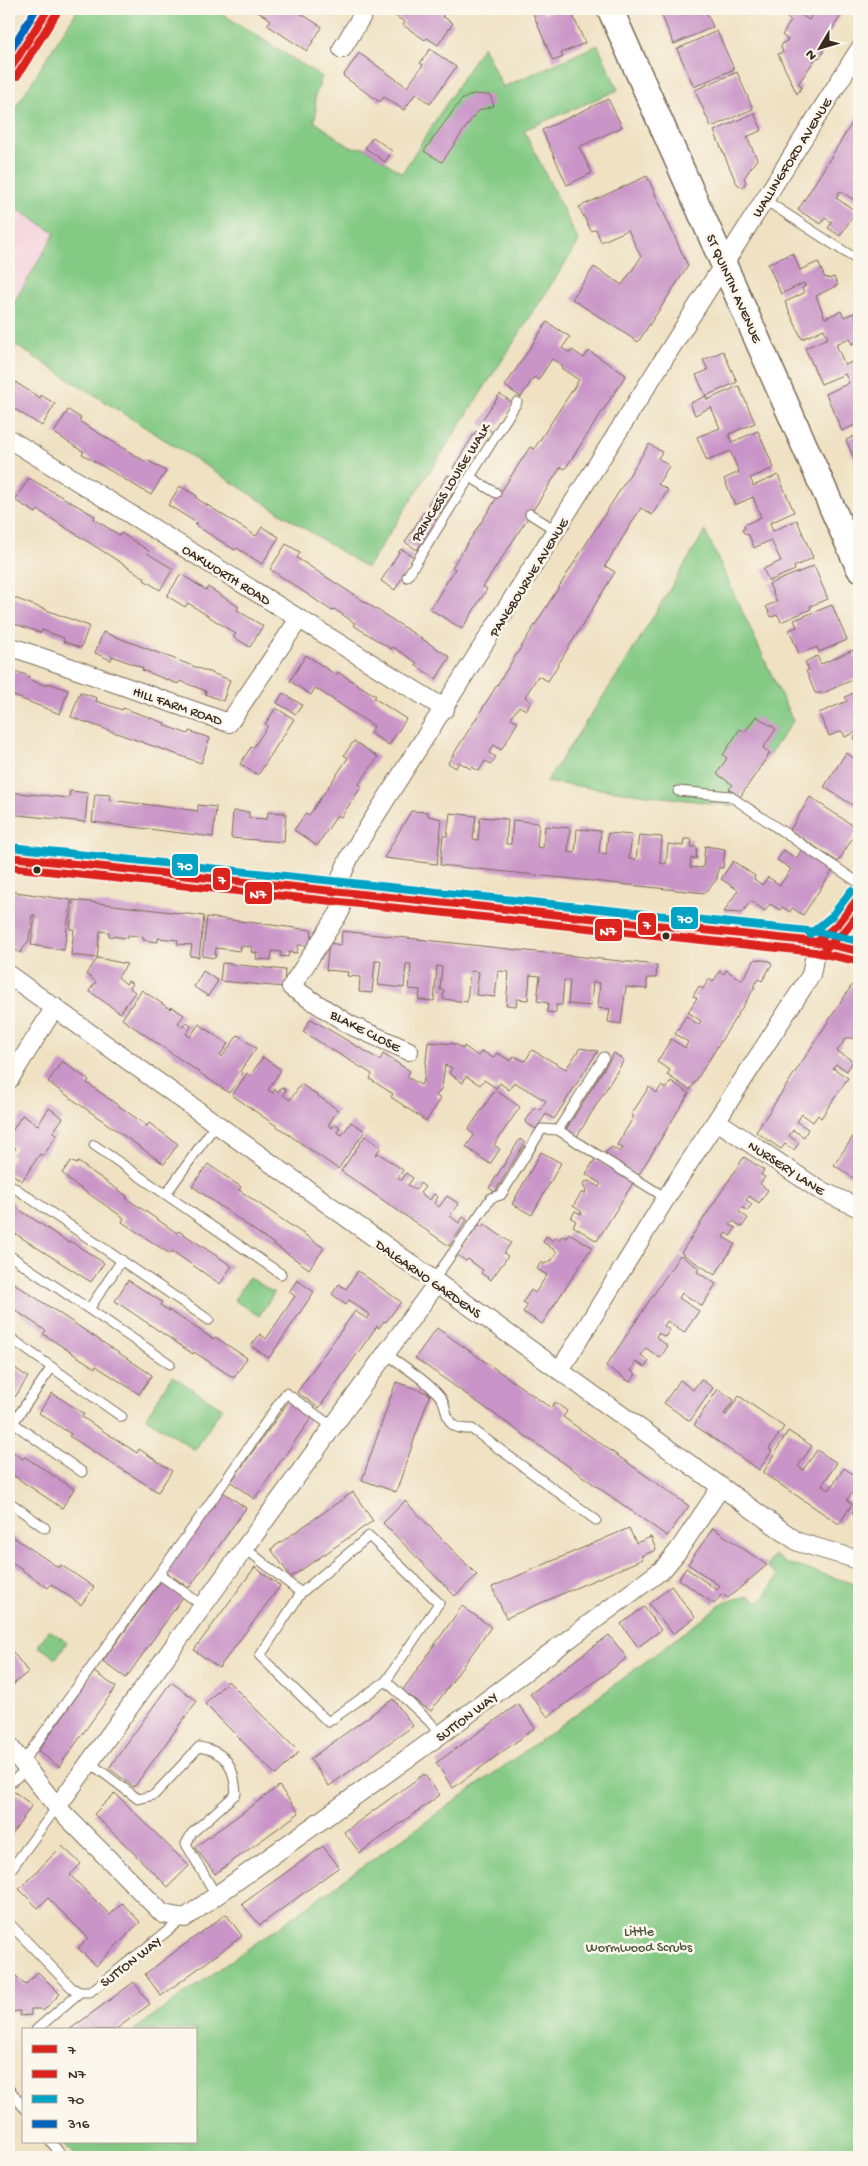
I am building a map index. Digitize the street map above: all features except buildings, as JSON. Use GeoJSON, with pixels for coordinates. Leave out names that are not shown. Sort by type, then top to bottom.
{"type":"FeatureCollection","features":[{"type":"Feature","properties":{"kind":"main road","name":"ST QUINTIN AVENUE"},"geometry":{"type":"LineString","coordinates":[[610,9],[859,568]]}},
{"type":"Feature","properties":{"kind":"street"},"geometry":{"type":"LineString","coordinates":[[9,71],[15,45],[48,9]]}},
{"type":"Feature","properties":{"kind":"street"},"geometry":{"type":"LineString","coordinates":[[342,49],[366,9]]}},
{"type":"Feature","properties":{"kind":"street","name":"WALLINGFORD AVENUE"},"geometry":{"type":"LineString","coordinates":[[724,264],[764,200],[854,71],[859,50]]}},
{"type":"Feature","properties":{"kind":"street","name":"PANGBOURNE AVENUE"},"geometry":{"type":"LineString","coordinates":[[336,891],[350,856],[445,709],[724,264]]}},
{"type":"Feature","properties":{"kind":"street","name":"OAKWORTH ROAD"},"geometry":{"type":"LineString","coordinates":[[9,438],[445,709]]}},
{"type":"Feature","properties":{"kind":"street","name":"HILL FARM ROAD"},"geometry":{"type":"LineString","coordinates":[[9,646],[228,723],[299,619]]}},
{"type":"Feature","properties":{"kind":"street"},"geometry":{"type":"LineString","coordinates":[[9,857],[817,942],[859,952]]}},
{"type":"Feature","properties":{"kind":"street","name":"BLAKE CLOSE"},"geometry":{"type":"LineString","coordinates":[[336,891],[340,910],[291,988],[350,1025],[409,1051]]}},
{"type":"Feature","properties":{"kind":"street"},"geometry":{"type":"LineString","coordinates":[[560,1370],[666,1198],[811,974],[817,942],[839,923],[859,897]]}},
{"type":"Feature","properties":{"kind":"street","name":"DALGARNO GARDENS"},"geometry":{"type":"LineString","coordinates":[[9,975],[798,1542],[859,1560]]}},
{"type":"Feature","properties":{"kind":"street"},"geometry":{"type":"LineString","coordinates":[[9,1080],[55,1007]]}},
{"type":"Feature","properties":{"kind":"street","name":"NURSERY LANE"},"geometry":{"type":"LineString","coordinates":[[717,1121],[818,1189],[859,1208]]}},
{"type":"Feature","properties":{"kind":"street"},"geometry":{"type":"LineString","coordinates":[[58,1808],[89,1762],[386,1354],[435,1282]]}},
{"type":"Feature","properties":{"kind":"street","name":"SUTTON WAY"},"geometry":{"type":"LineString","coordinates":[[9,1746],[58,1808],[163,1914],[185,1918],[440,1736],[663,1569],[678,1551],[721,1488]]}},
{"type":"Feature","properties":{"kind":"lane"},"geometry":{"type":"LineString","coordinates":[[764,200],[859,261]]}},
{"type":"Feature","properties":{"kind":"lane","name":"PRINCESS LOUISE WALK"},"geometry":{"type":"LineString","coordinates":[[407,577],[517,402]]}},
{"type":"Feature","properties":{"kind":"lane"},"geometry":{"type":"LineString","coordinates":[[470,477],[496,493]]}},
{"type":"Feature","properties":{"kind":"lane"},"geometry":{"type":"LineString","coordinates":[[530,514],[557,531]]}},
{"type":"Feature","properties":{"kind":"lane"},"geometry":{"type":"LineString","coordinates":[[678,791],[730,796],[859,883]]}},
{"type":"Feature","properties":{"kind":"lane"},"geometry":{"type":"LineString","coordinates":[[558,1130],[604,1057]]}},
{"type":"Feature","properties":{"kind":"lane"},"geometry":{"type":"LineString","coordinates":[[166,1194],[216,1124]]}},
{"type":"Feature","properties":{"kind":"lane"},"geometry":{"type":"LineString","coordinates":[[435,1282],[492,1198],[501,1195],[542,1130],[558,1130],[666,1198]]}},
{"type":"Feature","properties":{"kind":"lane"},"geometry":{"type":"LineString","coordinates":[[94,1145],[281,1274]]}},
{"type":"Feature","properties":{"kind":"lane"},"geometry":{"type":"LineString","coordinates":[[9,1184],[209,1320]]}},
{"type":"Feature","properties":{"kind":"lane"},"geometry":{"type":"LineString","coordinates":[[9,1255],[170,1364]]}},
{"type":"Feature","properties":{"kind":"lane"},"geometry":{"type":"LineString","coordinates":[[89,1309],[122,1260]]}},
{"type":"Feature","properties":{"kind":"lane"},"geometry":{"type":"LineString","coordinates":[[9,1337],[122,1417]]}},
{"type":"Feature","properties":{"kind":"lane"},"geometry":{"type":"LineString","coordinates":[[386,1354],[440,1396],[447,1406],[447,1416],[451,1423],[459,1428],[472,1429],[596,1520]]}},
{"type":"Feature","properties":{"kind":"lane"},"geometry":{"type":"LineString","coordinates":[[52,1367],[11,1422],[82,1472]]}},
{"type":"Feature","properties":{"kind":"lane"},"geometry":{"type":"LineString","coordinates":[[9,1784],[25,1766],[286,1393],[333,1427]]}},
{"type":"Feature","properties":{"kind":"lane"},"geometry":{"type":"LineString","coordinates":[[9,1502],[45,1528]]}},
{"type":"Feature","properties":{"kind":"lane"},"geometry":{"type":"LineString","coordinates":[[369,1536],[439,1603],[386,1681],[328,1722],[260,1656],[301,1593],[369,1536]]}},
{"type":"Feature","properties":{"kind":"lane"},"geometry":{"type":"LineString","coordinates":[[245,1548],[301,1593]]}},
{"type":"Feature","properties":{"kind":"lane"},"geometry":{"type":"LineString","coordinates":[[159,1574],[203,1606]]}},
{"type":"Feature","properties":{"kind":"lane"},"geometry":{"type":"LineString","coordinates":[[386,1681],[430,1722],[440,1736]]}},
{"type":"Feature","properties":{"kind":"lane"},"geometry":{"type":"LineString","coordinates":[[89,1762],[138,1799],[154,1795],[199,1747],[213,1749],[232,1767],[236,1794],[192,1833],[186,1844],[216,1895]]}},
{"type":"Feature","properties":{"kind":"lane"},"geometry":{"type":"LineString","coordinates":[[9,1872],[58,1808]]}},
{"type":"Feature","properties":{"kind":"lane","name":"SUTTON WAY"},"geometry":{"type":"LineString","coordinates":[[80,1992],[90,1992],[104,1983],[185,1918]]}},
{"type":"Feature","properties":{"kind":"lane"},"geometry":{"type":"LineString","coordinates":[[9,1923],[72,1988],[80,1992],[38,2028]]}},
{"type":"Feature","properties":{"kind":"lane"},"geometry":{"type":"LineString","coordinates":[[9,2089],[22,2105]]}},
{"type":"Feature","properties":{"kind":"lane"},"geometry":{"type":"LineString","coordinates":[[53,2144],[63,2157]]}},
{"type":"Feature","properties":{"kind":"shaded area"},"geometry":{"type":"Polygon","coordinates":[[[9,204],[55,233],[11,307],[9,306],[9,204]]]}},
{"type":"Feature","properties":{"kind":"green space"},"geometry":{"type":"Polygon","coordinates":[[[78,9],[215,9],[322,77],[315,96],[316,113],[314,121],[350,147],[365,148],[402,173],[483,46],[503,87],[598,45],[618,90],[524,130],[579,242],[367,568],[9,341],[9,311],[55,233],[9,204],[9,118],[78,9]]]}},
{"type":"Feature","properties":{"kind":"green space"},"geometry":{"type":"Polygon","coordinates":[[[705,531],[793,721],[733,806],[546,782],[622,668],[705,531]]]}},
{"type":"Feature","properties":{"kind":"green space"},"geometry":{"type":"Polygon","coordinates":[[[249,1277],[274,1293],[259,1316],[234,1300],[249,1277]]]}},
{"type":"Feature","properties":{"kind":"green space"},"geometry":{"type":"Polygon","coordinates":[[[172,1376],[222,1408],[195,1450],[146,1418],[172,1376]]]}},
{"type":"Feature","properties":{"kind":"green space","name":"Little Wormwood Scrubs"},"geometry":{"type":"Polygon","coordinates":[[[774,1555],[785,1563],[859,1585],[859,2157],[75,2157],[65,2144],[198,2144],[198,2028],[137,2028],[553,1731],[726,1601],[750,1596],[760,1603],[778,1576],[767,1567],[774,1555]]]}},
{"type":"Feature","properties":{"kind":"green space"},"geometry":{"type":"Polygon","coordinates":[[[49,1630],[67,1642],[56,1658],[38,1646],[49,1630]]]}},
{"type":"Feature","properties":{"kind":"transit line","name":"316"},"geometry":{"type":"LineString","coordinates":[[9,53],[36,9]]}},
{"type":"Feature","properties":{"kind":"transit line","name":"7"},"geometry":{"type":"LineString","coordinates":[[9,71],[48,9]]}},
{"type":"Feature","properties":{"kind":"transit line","name":"N7"},"geometry":{"type":"LineString","coordinates":[[17,76],[56,14]]}},
{"type":"Feature","properties":{"kind":"transit line","name":"70"},"geometry":{"type":"LineString","coordinates":[[10,847],[818,932],[859,941]]}},
{"type":"Feature","properties":{"kind":"transit line","name":"7"},"geometry":{"type":"LineString","coordinates":[[9,857],[817,942],[859,951]]}},
{"type":"Feature","properties":{"kind":"transit line","name":"N7"},"geometry":{"type":"LineString","coordinates":[[9,867],[815,952],[857,961]]}},
{"type":"Feature","properties":{"kind":"transit line","name":"70"},"geometry":{"type":"LineString","coordinates":[[810,934],[832,916],[851,891]]}},
{"type":"Feature","properties":{"kind":"transit line","name":"7"},"geometry":{"type":"LineString","coordinates":[[817,942],[839,923],[859,897]]}},
{"type":"Feature","properties":{"kind":"transit line","name":"N7"},"geometry":{"type":"LineString","coordinates":[[824,950],[846,930],[859,913]]}}]}
